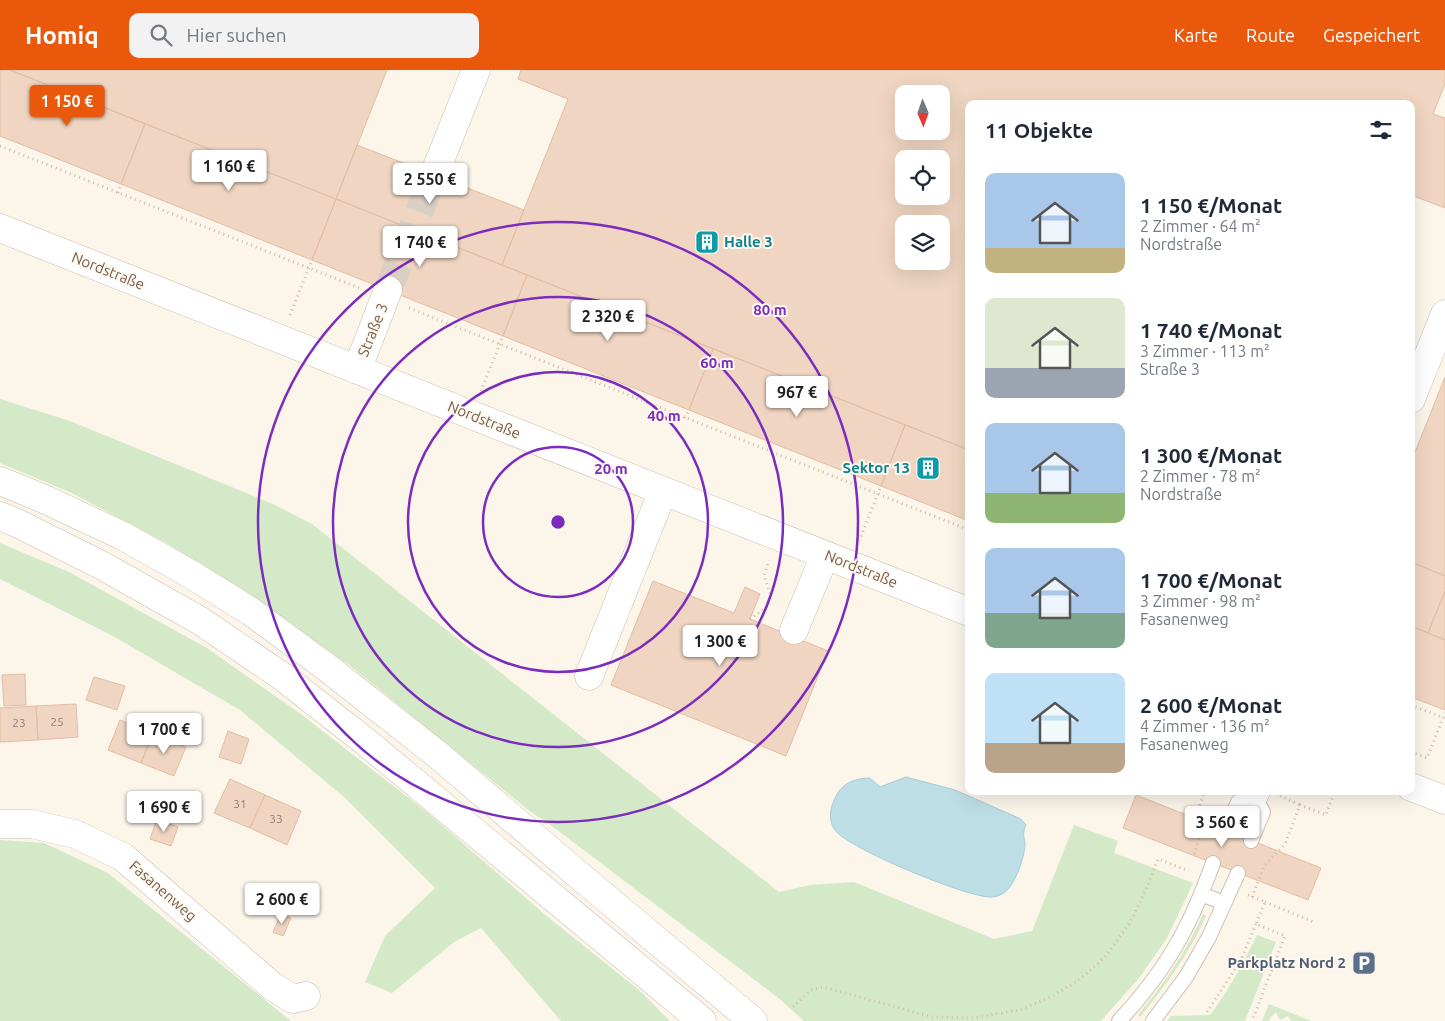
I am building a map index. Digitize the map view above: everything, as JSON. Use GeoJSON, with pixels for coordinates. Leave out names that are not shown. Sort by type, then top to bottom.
{"type":"FeatureCollection","features":[{"type":"Feature","properties":{"kind":"street"},"geometry":{"type":"LineString","coordinates":[[434,175],[476,70]]}},
{"type":"Feature","properties":{"kind":"street","name":"Nordstraße"},"geometry":{"type":"LineString","coordinates":[[0,228],[965,610]]}},
{"type":"Feature","properties":{"kind":"street","name":"Straße 3"},"geometry":{"type":"LineString","coordinates":[[357,370],[387,294]]}},
{"type":"Feature","properties":{"kind":"street"},"geometry":{"type":"LineString","coordinates":[[1415,389],[1445,314]]}},
{"type":"Feature","properties":{"kind":"street"},"geometry":{"type":"LineString","coordinates":[[0,481],[42,498],[123,536],[250,612],[325,666],[438,755],[754,1021]]}},
{"type":"Feature","properties":{"kind":"street"},"geometry":{"type":"LineString","coordinates":[[588,676],[663,491]]}},
{"type":"Feature","properties":{"kind":"street"},"geometry":{"type":"LineString","coordinates":[[0,516],[101,565],[199,620],[283,677],[366,742],[702,1021]]}},
{"type":"Feature","properties":{"kind":"street"},"geometry":{"type":"LineString","coordinates":[[794,630],[825,555]]}},
{"type":"Feature","properties":{"kind":"street"},"geometry":{"type":"LineString","coordinates":[[1415,789],[1445,800]]}},
{"type":"Feature","properties":{"kind":"street","name":"Fasanenweg"},"geometry":{"type":"LineString","coordinates":[[0,824],[32,824],[75,834],[123,857],[272,986],[293,999],[306,996]]}},
{"type":"Feature","properties":{"kind":"lane"},"geometry":{"type":"LineString","coordinates":[[1226,831],[1238,802],[1259,795]]}},
{"type":"Feature","properties":{"kind":"lane"},"geometry":{"type":"LineString","coordinates":[[1251,841],[1263,812],[1262,795]]}},
{"type":"Feature","properties":{"kind":"lane"},"geometry":{"type":"LineString","coordinates":[[1119,1021],[1165,964],[1186,927],[1213,863]]}},
{"type":"Feature","properties":{"kind":"lane"},"geometry":{"type":"LineString","coordinates":[[1152,1021],[1186,977],[1209,937],[1238,873]]}},
{"type":"Feature","properties":{"kind":"lane"},"geometry":{"type":"LineString","coordinates":[[1201,894],[1224,903]]}},
{"type":"Feature","properties":{"kind":"path"},"geometry":{"type":"LineString","coordinates":[[0,146],[308,268],[387,294],[500,344],[965,528]]}},
{"type":"Feature","properties":{"kind":"path"},"geometry":{"type":"LineString","coordinates":[[118,193],[121,184]]}},
{"type":"Feature","properties":{"kind":"path"},"geometry":{"type":"LineString","coordinates":[[280,339],[312,260]]}},
{"type":"Feature","properties":{"kind":"path"},"geometry":{"type":"LineString","coordinates":[[472,415],[503,336]]}},
{"type":"Feature","properties":{"kind":"path"},"geometry":{"type":"LineString","coordinates":[[686,418],[689,410]]}},
{"type":"Feature","properties":{"kind":"path"},"geometry":{"type":"LineString","coordinates":[[850,565],[881,486]]}},
{"type":"Feature","properties":{"kind":"path"},"geometry":{"type":"LineString","coordinates":[[750,620],[766,608],[771,596],[764,575],[778,537]]}},
{"type":"Feature","properties":{"kind":"path"},"geometry":{"type":"LineString","coordinates":[[1415,706],[1444,717],[1427,758],[1415,754]]}},
{"type":"Feature","properties":{"kind":"path"},"geometry":{"type":"LineString","coordinates":[[1199,840],[1198,810],[1204,795]]}},
{"type":"Feature","properties":{"kind":"path"},"geometry":{"type":"LineString","coordinates":[[1265,795],[1326,815],[1334,795]]}},
{"type":"Feature","properties":{"kind":"path"},"geometry":{"type":"LineString","coordinates":[[1264,866],[1285,844],[1300,805]]}},
{"type":"Feature","properties":{"kind":"path"},"geometry":{"type":"LineString","coordinates":[[793,1007],[811,990],[824,987],[932,1017],[972,1018],[1020,1010],[1052,996],[1078,981],[1105,957],[1129,924],[1154,869]]}},
{"type":"Feature","properties":{"kind":"path"},"geometry":{"type":"LineString","coordinates":[[1265,902],[1314,922]]}},
{"type":"Feature","properties":{"kind":"path"},"geometry":{"type":"LineString","coordinates":[[1207,1012],[1240,960],[1256,924]]}},
{"type":"Feature","properties":{"kind":"path"},"geometry":{"type":"LineString","coordinates":[[1252,1021],[1285,936],[1278,933]]}},
{"type":"Feature","properties":{"kind":"green space"},"geometry":{"type":"Polygon","coordinates":[[[0,399],[70,421],[273,504],[312,524],[779,892],[810,885],[854,882],[994,939],[1032,931],[1074,825],[1118,841],[1114,853],[1193,883],[1167,938],[1140,977],[1101,1021],[804,1021],[781,1000],[527,809],[353,668],[255,598],[166,543],[72,493],[0,463],[0,399]]]}},
{"type":"Feature","properties":{"kind":"green space"},"geometry":{"type":"Polygon","coordinates":[[[0,543],[69,572],[207,648],[302,715],[428,813],[543,913],[640,991],[670,1021],[561,1021],[481,928],[454,942],[392,993],[365,982],[385,936],[435,888],[344,797],[240,710],[113,636],[0,579],[0,543]]]}},
{"type":"Feature","properties":{"kind":"green space"},"geometry":{"type":"Polygon","coordinates":[[[0,840],[44,843],[108,873],[291,1021],[0,1021],[0,840]]]}},
{"type":"Feature","properties":{"kind":"green space"},"geometry":{"type":"Polygon","coordinates":[[[1203,914],[1206,916],[1185,956],[1140,1017],[1138,1015],[1166,979],[1182,954],[1203,914]]]}},
{"type":"Feature","properties":{"kind":"green space"},"geometry":{"type":"Polygon","coordinates":[[[1257,935],[1276,942],[1245,1021],[1167,1021],[1171,1016],[1210,1015],[1230,986],[1257,935]]]}},
{"type":"Feature","properties":{"kind":"green space"},"geometry":{"type":"Polygon","coordinates":[[[1269,1004],[1311,1021],[1291,1021],[1288,1016],[1280,1020],[1276,1012],[1269,1019],[1270,1021],[1262,1021],[1269,1004]]]}},
{"type":"Feature","properties":{"kind":"water"},"geometry":{"type":"Polygon","coordinates":[[[906,777],[955,790],[1021,819],[1026,825],[1023,856],[1016,877],[1009,888],[998,896],[978,895],[909,871],[844,838],[835,830],[831,821],[832,807],[837,794],[843,786],[860,779],[870,778],[880,787],[906,777]]]}},
{"type":"Feature","properties":{"kind":"building"},"geometry":{"type":"Polygon","coordinates":[[[0,70],[10,70],[145,124],[121,184],[0,136],[0,70]]]}},
{"type":"Feature","properties":{"kind":"building"},"geometry":{"type":"Polygon","coordinates":[[[10,70],[387,70],[336,199],[10,70]]]}},
{"type":"Feature","properties":{"kind":"building","name":"Halle 3"},"geometry":{"type":"Polygon","coordinates":[[[521,70],[1445,70],[1445,84],[1433,114],[1445,118],[1445,208],[1415,197],[1415,100],[965,100],[965,448],[502,265],[568,99],[518,79],[521,70]]]}},
{"type":"Feature","properties":{"kind":"building"},"geometry":{"type":"Polygon","coordinates":[[[145,124],[336,199],[312,260],[121,184],[145,124]]]}},
{"type":"Feature","properties":{"kind":"building"},"geometry":{"type":"Polygon","coordinates":[[[357,145],[524,210],[502,265],[336,199],[357,145]]]}},
{"type":"Feature","properties":{"kind":"building"},"geometry":{"type":"Polygon","coordinates":[[[336,199],[527,275],[503,336],[312,260],[336,199]]]}},
{"type":"Feature","properties":{"kind":"building"},"geometry":{"type":"Polygon","coordinates":[[[527,275],[713,349],[689,410],[503,336],[527,275]]]}},
{"type":"Feature","properties":{"kind":"building"},"geometry":{"type":"Polygon","coordinates":[[[713,349],[905,425],[881,486],[689,410],[713,349]]]}},
{"type":"Feature","properties":{"kind":"building"},"geometry":{"type":"Polygon","coordinates":[[[1445,377],[1445,576],[1415,564],[1415,452],[1445,377]]]}},
{"type":"Feature","properties":{"kind":"building","name":"Sektor 13"},"geometry":{"type":"Polygon","coordinates":[[[905,425],[965,448],[965,519],[881,486],[905,425]]]}},
{"type":"Feature","properties":{"kind":"building"},"geometry":{"type":"Polygon","coordinates":[[[1415,564],[1445,576],[1445,591],[1428,633],[1415,628],[1415,564]]]}},
{"type":"Feature","properties":{"kind":"building"},"geometry":{"type":"Polygon","coordinates":[[[653,581],[734,613],[745,587],[760,594],[750,619],[828,651],[786,756],[611,685],[653,581]]]}},
{"type":"Feature","properties":{"kind":"building"},"geometry":{"type":"Polygon","coordinates":[[[1445,591],[1445,640],[1428,633],[1445,591]]]}},
{"type":"Feature","properties":{"kind":"building"},"geometry":{"type":"Polygon","coordinates":[[[1415,628],[1445,640],[1445,710],[1415,699],[1415,628]]]}},
{"type":"Feature","properties":{"kind":"building"},"geometry":{"type":"Polygon","coordinates":[[[25,674],[26,705],[4,706],[2,675],[25,674]]]}},
{"type":"Feature","properties":{"kind":"building"},"geometry":{"type":"Polygon","coordinates":[[[94,677],[125,686],[117,710],[86,700],[94,677]]]}},
{"type":"Feature","properties":{"kind":"building"},"geometry":{"type":"Polygon","coordinates":[[[76,704],[78,737],[38,740],[36,706],[76,704]]]}},
{"type":"Feature","properties":{"kind":"building"},"geometry":{"type":"Polygon","coordinates":[[[36,706],[38,740],[0,742],[0,708],[36,706]]]}},
{"type":"Feature","properties":{"kind":"building"},"geometry":{"type":"Polygon","coordinates":[[[120,720],[153,734],[141,763],[108,750],[120,720]]]}},
{"type":"Feature","properties":{"kind":"building"},"geometry":{"type":"Polygon","coordinates":[[[228,731],[249,739],[241,764],[219,757],[228,731]]]}},
{"type":"Feature","properties":{"kind":"building"},"geometry":{"type":"Polygon","coordinates":[[[153,734],[186,747],[174,776],[141,763],[153,734]]]}},
{"type":"Feature","properties":{"kind":"building"},"geometry":{"type":"Polygon","coordinates":[[[230,779],[265,795],[250,828],[214,813],[230,779]]]}},
{"type":"Feature","properties":{"kind":"building"},"geometry":{"type":"Polygon","coordinates":[[[265,795],[301,811],[287,845],[250,828],[265,795]]]}},
{"type":"Feature","properties":{"kind":"building"},"geometry":{"type":"Polygon","coordinates":[[[1136,795],[1321,868],[1308,900],[1123,828],[1136,795]]]}},
{"type":"Feature","properties":{"kind":"building"},"geometry":{"type":"Polygon","coordinates":[[[157,819],[178,827],[171,846],[150,839],[157,819]]]}},
{"type":"Feature","properties":{"kind":"building"},"geometry":{"type":"Polygon","coordinates":[[[281,914],[291,918],[283,936],[273,932],[281,914]]]}},
{"type":"Feature","properties":{"kind":"tunnel"},"geometry":{"type":"LineString","coordinates":[[388,290],[434,175]]}},
{"type":"Feature","properties":{"kind":"place","name":"Halle 3"},"geometry":{"type":"Point","coordinates":[707,242]}},
{"type":"Feature","properties":{"kind":"place","name":"Sektor 13"},"geometry":{"type":"Point","coordinates":[928,468]}},
{"type":"Feature","properties":{"kind":"place","name":"Parkplatz Nord 2"},"geometry":{"type":"Point","coordinates":[1364,963]}}]}
